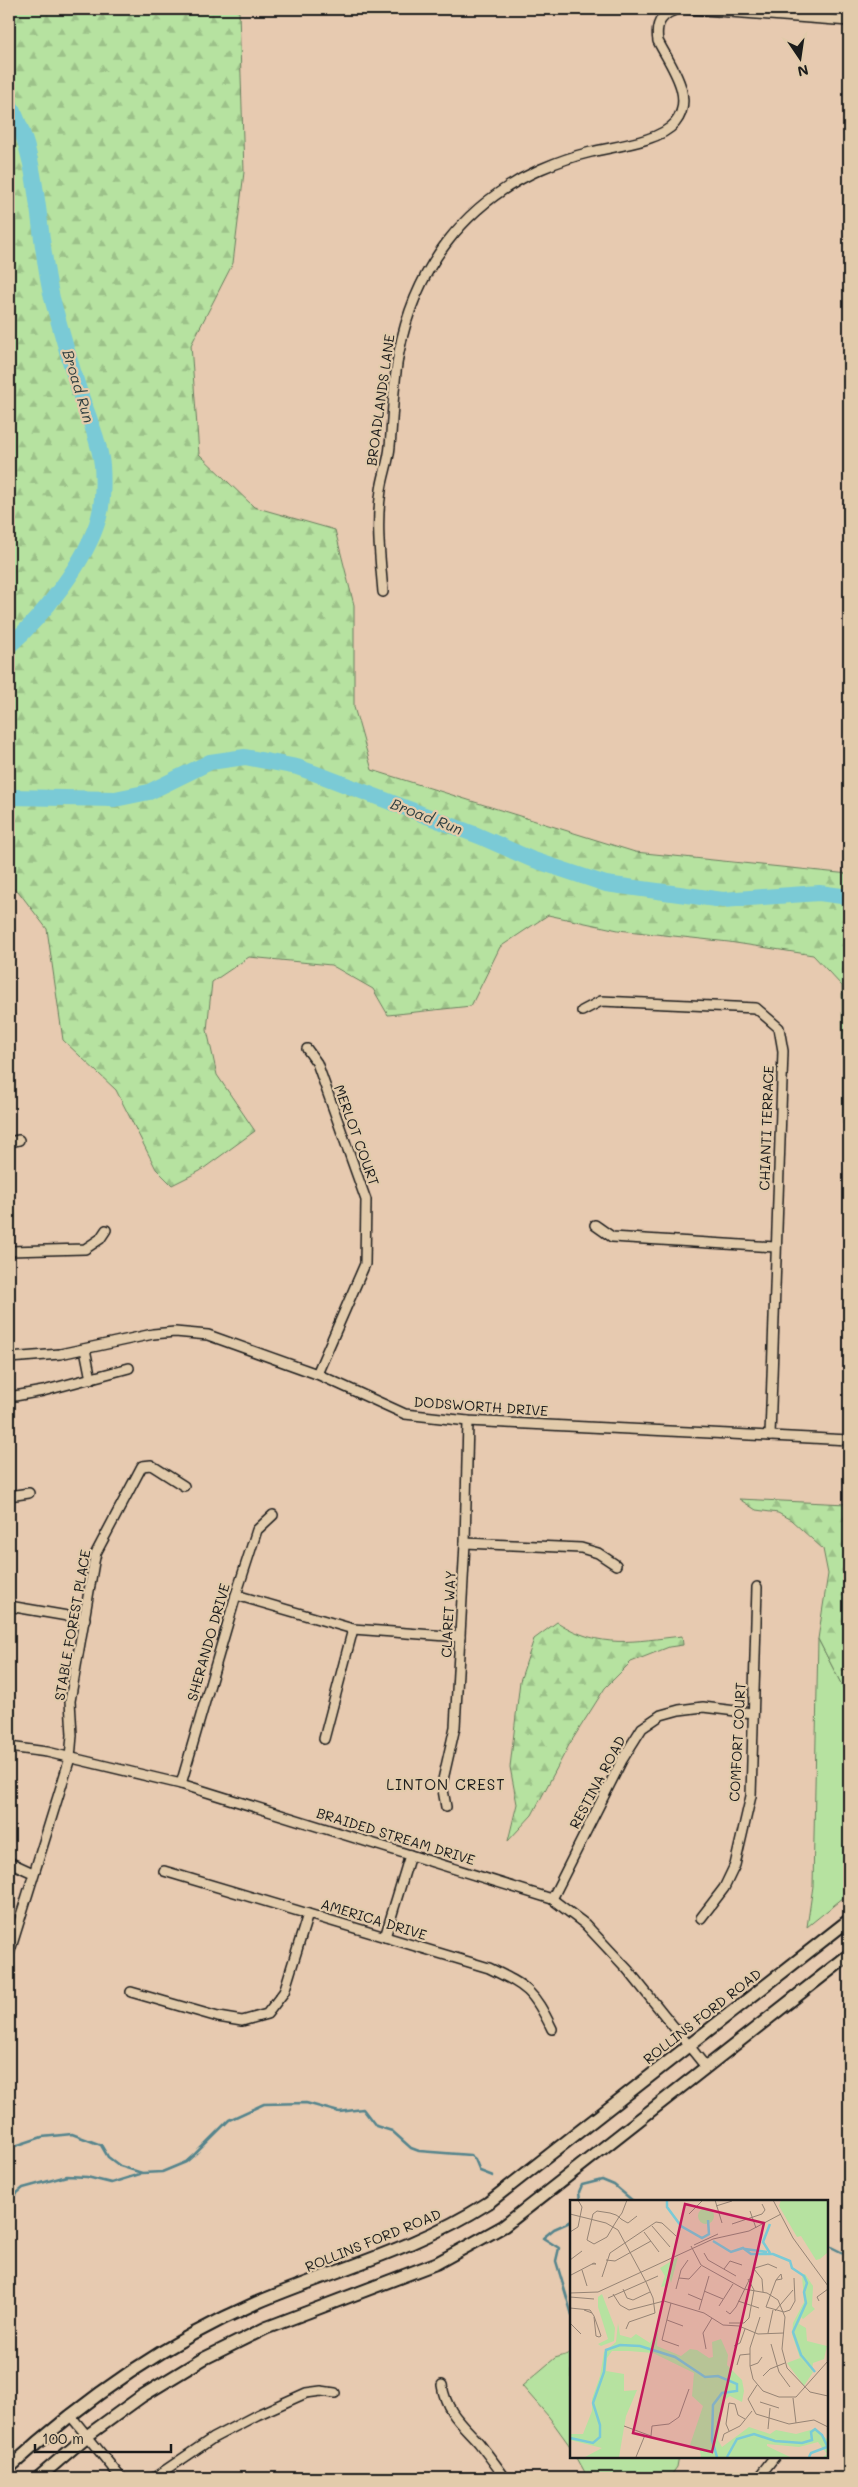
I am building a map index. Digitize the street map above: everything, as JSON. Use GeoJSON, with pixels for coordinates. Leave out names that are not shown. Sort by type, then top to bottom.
{"type":"FeatureCollection","features":[{"type":"Feature","properties":{"kind":"main road","name":"ROLLINS FORD ROAD"},"geometry":{"type":"LineString","coordinates":[[9,2468],[70,2415],[138,2366],[225,2317],[288,2290],[414,2243],[462,2219],[507,2188],[849,1920]]}},
{"type":"Feature","properties":{"kind":"main road"},"geometry":{"type":"LineString","coordinates":[[38,2478],[87,2436],[142,2396],[183,2370],[231,2344],[293,2317],[412,2274],[471,2246],[531,2205],[849,1955]]}},
{"type":"Feature","properties":{"kind":"street","name":"BROADLANDS LANE"},"geometry":{"type":"LineString","coordinates":[[383,592],[378,540],[381,489],[390,451],[398,354],[407,318],[420,282],[454,230],[476,209],[505,188],[565,159],[656,136],[674,125],[682,112],[684,99],[658,40],[658,25],[661,18],[679,9]]}},
{"type":"Feature","properties":{"kind":"street"},"geometry":{"type":"LineString","coordinates":[[689,9],[849,21]]}},
{"type":"Feature","properties":{"kind":"street","name":"CHIANTI TERRACE"},"geometry":{"type":"LineString","coordinates":[[582,1011],[601,1001],[756,1008],[779,1028],[783,1051],[770,1436]]}},
{"type":"Feature","properties":{"kind":"street","name":"MERLOT COURT"},"geometry":{"type":"LineString","coordinates":[[307,1049],[317,1063],[366,1200],[365,1264],[317,1374]]}},
{"type":"Feature","properties":{"kind":"street"},"geometry":{"type":"LineString","coordinates":[[9,1142],[20,1140]]}},
{"type":"Feature","properties":{"kind":"street"},"geometry":{"type":"LineString","coordinates":[[595,1225],[612,1237],[775,1247]]}},
{"type":"Feature","properties":{"kind":"street"},"geometry":{"type":"LineString","coordinates":[[9,1251],[85,1248],[100,1239],[106,1230]]}},
{"type":"Feature","properties":{"kind":"street","name":"DODSWORTH DRIVE"},"geometry":{"type":"LineString","coordinates":[[9,1358],[35,1358],[152,1334],[187,1333],[226,1340],[317,1374],[405,1414],[468,1421],[849,1440]]}},
{"type":"Feature","properties":{"kind":"street"},"geometry":{"type":"LineString","coordinates":[[85,1349],[91,1379]]}},
{"type":"Feature","properties":{"kind":"street"},"geometry":{"type":"LineString","coordinates":[[9,1397],[91,1379],[129,1368]]}},
{"type":"Feature","properties":{"kind":"street","name":"CLARET WAY"},"geometry":{"type":"LineString","coordinates":[[446,1806],[442,1784],[456,1728],[465,1543],[468,1421]]}},
{"type":"Feature","properties":{"kind":"street","name":"STABLE FOREST PLACE"},"geometry":{"type":"LineString","coordinates":[[9,1954],[70,1758],[72,1735],[70,1701],[86,1619],[96,1553],[142,1466],[151,1465],[184,1486]]}},
{"type":"Feature","properties":{"kind":"street"},"geometry":{"type":"LineString","coordinates":[[9,1496],[30,1494]]}},
{"type":"Feature","properties":{"kind":"street","name":"SHERANDO DRIVE"},"geometry":{"type":"LineString","coordinates":[[181,1784],[257,1530],[273,1515]]}},
{"type":"Feature","properties":{"kind":"street"},"geometry":{"type":"LineString","coordinates":[[465,1543],[581,1548],[598,1553],[616,1565]]}},
{"type":"Feature","properties":{"kind":"street","name":"COMFORT COURT"},"geometry":{"type":"LineString","coordinates":[[701,1918],[724,1888],[735,1865],[751,1796],[757,1587]]}},
{"type":"Feature","properties":{"kind":"street"},"geometry":{"type":"LineString","coordinates":[[236,1595],[353,1629],[460,1637]]}},
{"type":"Feature","properties":{"kind":"street"},"geometry":{"type":"LineString","coordinates":[[9,1606],[86,1619]]}},
{"type":"Feature","properties":{"kind":"street"},"geometry":{"type":"LineString","coordinates":[[324,1739],[353,1629]]}},
{"type":"Feature","properties":{"kind":"street","name":"RESTINA ROAD"},"geometry":{"type":"LineString","coordinates":[[552,1899],[622,1760],[642,1728],[661,1715],[679,1710],[703,1707],[752,1713]]}},
{"type":"Feature","properties":{"kind":"street","name":"BRAIDED STREAM DRIVE"},"geometry":{"type":"LineString","coordinates":[[9,1746],[181,1784],[552,1899],[585,1924],[628,1970],[706,2068]]}},
{"type":"Feature","properties":{"kind":"street"},"geometry":{"type":"LineString","coordinates":[[385,1937],[410,1855]]}},
{"type":"Feature","properties":{"kind":"street"},"geometry":{"type":"LineString","coordinates":[[9,1862],[34,1873]]}},
{"type":"Feature","properties":{"kind":"street","name":"AMERICA DRIVE"},"geometry":{"type":"LineString","coordinates":[[164,1871],[489,1968],[521,1984],[538,2000],[552,2029]]}},
{"type":"Feature","properties":{"kind":"street"},"geometry":{"type":"LineString","coordinates":[[132,1992],[242,2022],[267,2014],[284,1992],[308,1914]]}},
{"type":"Feature","properties":{"kind":"street"},"geometry":{"type":"LineString","coordinates":[[442,2385],[452,2416],[479,2444],[504,2478]]}},
{"type":"Feature","properties":{"kind":"street"},"geometry":{"type":"LineString","coordinates":[[154,2478],[213,2438],[257,2415],[306,2394],[321,2390],[335,2394]]}},
{"type":"Feature","properties":{"kind":"street"},"geometry":{"type":"LineString","coordinates":[[70,2415],[121,2478]]}},
{"type":"Feature","properties":{"kind":"street"},"geometry":{"type":"LineString","coordinates":[[758,2478],[774,2457]]}},
{"type":"Feature","properties":{"kind":"green space"},"geometry":{"type":"Polygon","coordinates":[[[9,9],[232,9],[239,12],[244,172],[233,263],[191,345],[199,454],[254,507],[335,530],[354,605],[354,707],[372,770],[635,852],[849,874],[849,1124],[843,1124],[842,986],[813,955],[729,942],[618,930],[548,915],[500,947],[471,1006],[388,1015],[373,989],[331,965],[249,957],[212,982],[207,1030],[217,1075],[255,1131],[200,1171],[172,1185],[156,1169],[116,1090],[63,1040],[47,929],[18,891],[9,886],[9,9]]]}},
{"type":"Feature","properties":{"kind":"green space"},"geometry":{"type":"Polygon","coordinates":[[[739,1499],[847,1504],[849,1514],[849,1699],[818,1639],[828,1574],[823,1549],[791,1520],[778,1513],[756,1510],[739,1499]]]}},
{"type":"Feature","properties":{"kind":"green space"},"geometry":{"type":"Polygon","coordinates":[[[557,1622],[588,1637],[603,1640],[633,1641],[682,1636],[683,1645],[669,1647],[631,1662],[605,1688],[569,1745],[532,1815],[508,1841],[517,1804],[510,1767],[520,1681],[534,1639],[557,1622]]]}},
{"type":"Feature","properties":{"kind":"green space"},"geometry":{"type":"Polygon","coordinates":[[[818,1639],[849,1699],[849,1893],[807,1927],[813,1886],[818,1639]]]}},
{"type":"Feature","properties":{"kind":"green space"},"geometry":{"type":"Polygon","coordinates":[[[570,2354],[570,2446],[549,2417],[522,2386],[555,2358],[570,2354]]]}},
{"type":"Feature","properties":{"kind":"green space"},"geometry":{"type":"Polygon","coordinates":[[[577,2457],[679,2457],[677,2467],[669,2478],[588,2478],[577,2457]]]}},
{"type":"Feature","properties":{"kind":"waterway","name":"Broad Run"},"geometry":{"type":"LineString","coordinates":[[9,103],[20,126],[33,173],[52,298],[73,371],[99,447],[103,485],[99,517],[85,552],[49,604],[9,646]]}},
{"type":"Feature","properties":{"kind":"waterway","name":"Broad Run"},"geometry":{"type":"LineString","coordinates":[[9,797],[115,799],[149,792],[210,762],[245,757],[297,767],[479,836],[531,859],[606,884],[723,900],[819,893],[849,897]]}},
{"type":"Feature","properties":{"kind":"waterway"},"geometry":{"type":"LineString","coordinates":[[9,2148],[42,2137],[72,2134],[101,2145],[108,2157],[120,2166],[142,2173],[162,2172],[186,2162],[229,2120],[264,2104],[306,2103],[339,2112],[363,2109],[376,2126],[392,2131],[411,2148],[419,2151],[470,2155],[475,2159],[480,2171],[493,2176]]}},
{"type":"Feature","properties":{"kind":"waterway"},"geometry":{"type":"LineString","coordinates":[[9,2200],[23,2188],[67,2176],[87,2177],[111,2183],[140,2174]]}},
{"type":"Feature","properties":{"kind":"waterway"},"geometry":{"type":"LineString","coordinates":[[580,2200],[579,2192],[582,2185],[602,2180],[614,2185],[632,2200]]}},
{"type":"Feature","properties":{"kind":"waterway"},"geometry":{"type":"LineString","coordinates":[[570,2222],[554,2229],[543,2238],[559,2248],[556,2261],[570,2308]]}},
{"type":"Feature","properties":{"kind":"waterway"},"geometry":{"type":"LineString","coordinates":[[828,2246],[849,2256]]}},
{"type":"Feature","properties":{"kind":"district","name":"LINTON CREST"},"geometry":{"type":"Point","coordinates":[446,1784]}}]}
